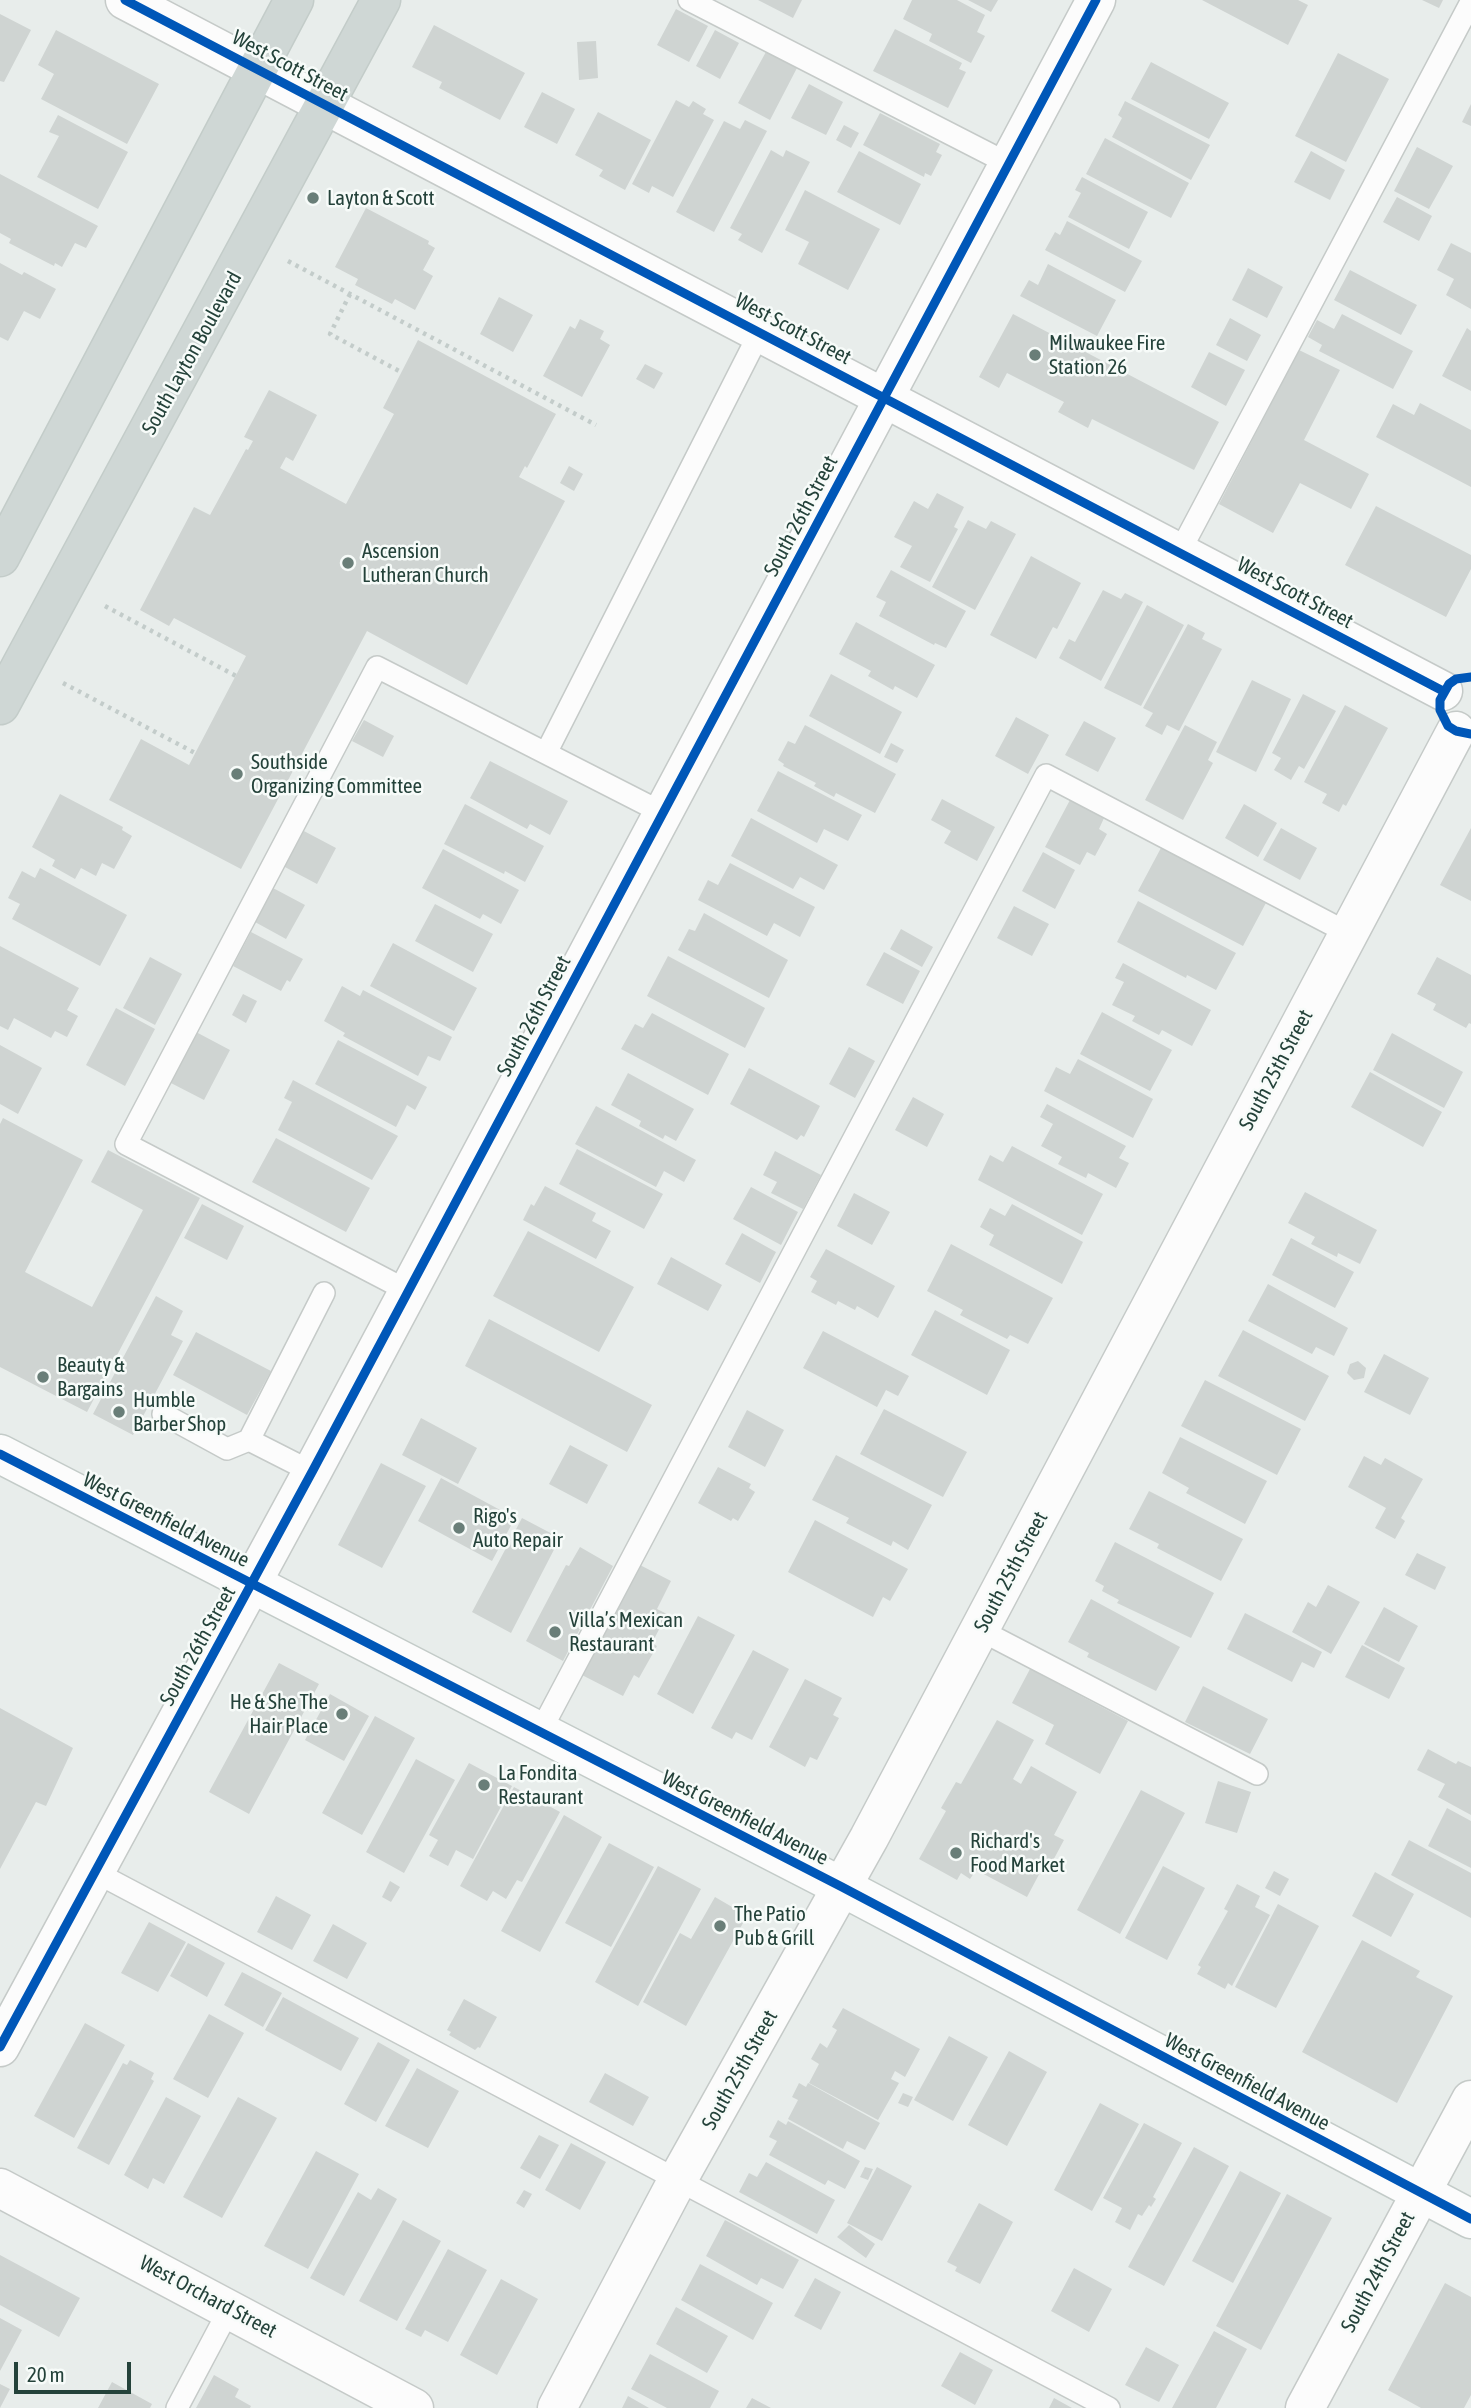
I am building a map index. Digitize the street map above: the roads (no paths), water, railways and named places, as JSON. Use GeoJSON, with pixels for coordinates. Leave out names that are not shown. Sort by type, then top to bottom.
{"type":"FeatureCollection","features":[{"type":"Feature","properties":{"kind":"main road"},"geometry":{"type":"LineString","coordinates":[[0,557],[294,0]]}},
{"type":"Feature","properties":{"kind":"main road","name":"South Layton Boulevard"},"geometry":{"type":"LineString","coordinates":[[2,696],[381,0]]}},
{"type":"Feature","properties":{"kind":"street","name":"West Scott Street"},"geometry":{"type":"LineString","coordinates":[[125,0],[1180,553],[1457,684]]}},
{"type":"Feature","properties":{"kind":"street","name":"South 26th Street"},"geometry":{"type":"LineString","coordinates":[[0,2047],[312,1472],[1096,0]]}},
{"type":"Feature","properties":{"kind":"street"},"geometry":{"type":"LineString","coordinates":[[1457,684],[1440,710],[1443,718],[1463,732]]}},
{"type":"Feature","properties":{"kind":"street","name":"South 25th Street"},"geometry":{"type":"LineString","coordinates":[[557,2408],[677,2182],[842,1887],[980,1630],[1348,933],[1463,732]]}},
{"type":"Feature","properties":{"kind":"street","name":"West Greenfield Avenue"},"geometry":{"type":"LineString","coordinates":[[0,1454],[842,1887],[1471,2219]]}},
{"type":"Feature","properties":{"kind":"street","name":"South 24th Street"},"geometry":{"type":"LineString","coordinates":[[1305,2408],[1471,2100]]}},
{"type":"Feature","properties":{"kind":"street","name":"West Orchard Street"},"geometry":{"type":"LineString","coordinates":[[0,2188],[414,2408]]}},
{"type":"Feature","properties":{"kind":"lane"},"geometry":{"type":"LineString","coordinates":[[689,0],[724,8],[1009,163]]}},
{"type":"Feature","properties":{"kind":"lane"},"geometry":{"type":"LineString","coordinates":[[1180,553],[1471,2]]}},
{"type":"Feature","properties":{"kind":"lane"},"geometry":{"type":"LineString","coordinates":[[547,753],[760,332]]}},
{"type":"Feature","properties":{"kind":"lane"},"geometry":{"type":"LineString","coordinates":[[408,1291],[126,1144],[377,667],[663,813]]}},
{"type":"Feature","properties":{"kind":"lane"},"geometry":{"type":"LineString","coordinates":[[540,1732],[1046,775],[1348,933]]}},
{"type":"Feature","properties":{"kind":"lane"},"geometry":{"type":"LineString","coordinates":[[163,1414],[228,1449],[249,1440],[324,1293]]}},
{"type":"Feature","properties":{"kind":"lane"},"geometry":{"type":"LineString","coordinates":[[249,1440],[312,1472]]}},
{"type":"Feature","properties":{"kind":"lane"},"geometry":{"type":"LineString","coordinates":[[980,1630],[1256,1774]]}},
{"type":"Feature","properties":{"kind":"lane"},"geometry":{"type":"LineString","coordinates":[[95,1872],[1109,2408]]}},
{"type":"Feature","properties":{"kind":"lane"},"geometry":{"type":"LineString","coordinates":[[177,2408],[230,2308]]}},
{"type":"Feature","properties":{"kind":"place","name":"Layton & Scott"},"geometry":{"type":"Point","coordinates":[313,198]}},
{"type":"Feature","properties":{"kind":"place","name":"Milwaukee Fire Station 26"},"geometry":{"type":"Point","coordinates":[1035,355]}},
{"type":"Feature","properties":{"kind":"place","name":"Ascension Lutheran Church"},"geometry":{"type":"Point","coordinates":[348,563]}},
{"type":"Feature","properties":{"kind":"place","name":"Southside Organizing Committee"},"geometry":{"type":"Point","coordinates":[237,774]}},
{"type":"Feature","properties":{"kind":"place","name":"Beauty & Bargains"},"geometry":{"type":"Point","coordinates":[43,1377]}},
{"type":"Feature","properties":{"kind":"place","name":"Humble Barber Shop"},"geometry":{"type":"Point","coordinates":[119,1412]}},
{"type":"Feature","properties":{"kind":"place","name":"Rigo's Auto Repair"},"geometry":{"type":"Point","coordinates":[459,1528]}},
{"type":"Feature","properties":{"kind":"place","name":"Villa’s Mexican Restaurant"},"geometry":{"type":"Point","coordinates":[555,1632]}},
{"type":"Feature","properties":{"kind":"place","name":"He & She The Hair Place"},"geometry":{"type":"Point","coordinates":[342,1714]}},
{"type":"Feature","properties":{"kind":"place","name":"La Fondita Restaurant"},"geometry":{"type":"Point","coordinates":[484,1785]}},
{"type":"Feature","properties":{"kind":"place","name":"Richard's Food Market"},"geometry":{"type":"Point","coordinates":[956,1853]}},
{"type":"Feature","properties":{"kind":"place","name":"The Patio Pub & Grill"},"geometry":{"type":"Point","coordinates":[720,1926]}}]}
